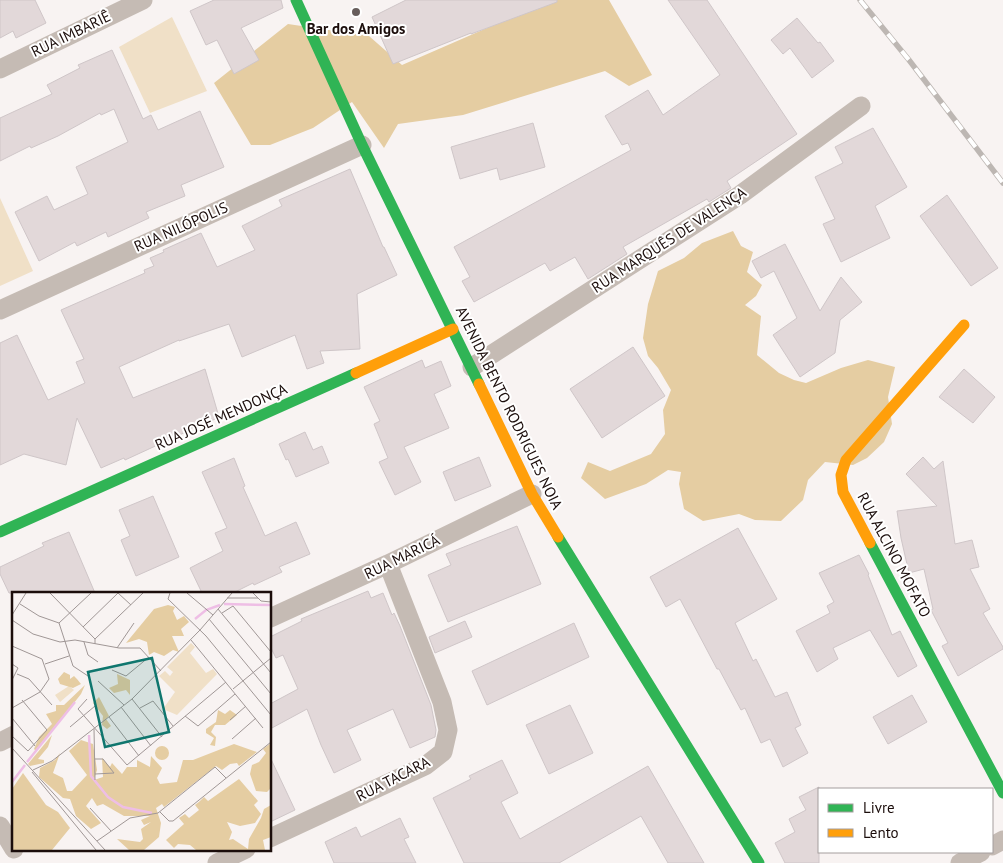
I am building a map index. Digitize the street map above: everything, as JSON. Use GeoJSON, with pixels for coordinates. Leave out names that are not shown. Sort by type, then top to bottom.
{"type":"FeatureCollection","features":[{"type":"Feature","properties":{"kind":"street","name":"RUA IMBARIÊ"},"geometry":{"type":"LineString","coordinates":[[0,69],[143,0]]}},
{"type":"Feature","properties":{"kind":"street","name":"AVENIDA BENTO RODRIGUES NOIA"},"geometry":{"type":"LineString","coordinates":[[296,0],[362,145],[472,367],[532,494],[759,863]]}},
{"type":"Feature","properties":{"kind":"street","name":"RUA MARQUÊS DE VALENÇA"},"geometry":{"type":"LineString","coordinates":[[472,367],[740,195],[861,106]]}},
{"type":"Feature","properties":{"kind":"street","name":"RUA NILÓPOLIS"},"geometry":{"type":"LineString","coordinates":[[0,310],[362,145]]}},
{"type":"Feature","properties":{"kind":"street","name":"RUA ALCINO MOFATO"},"geometry":{"type":"LineString","coordinates":[[964,325],[846,460],[841,475],[843,492],[1003,793]]}},
{"type":"Feature","properties":{"kind":"street","name":"RUA JOSÉ MENDONÇA"},"geometry":{"type":"LineString","coordinates":[[0,532],[453,329]]}},
{"type":"Feature","properties":{"kind":"street","name":"RUA MARICÁ"},"geometry":{"type":"LineString","coordinates":[[271,618],[388,564],[532,494]]}},
{"type":"Feature","properties":{"kind":"street","name":"RUA TACARA"},"geometry":{"type":"LineString","coordinates":[[271,838],[425,766],[443,752],[448,730],[442,702],[388,564]]}},
{"type":"Feature","properties":{"kind":"street"},"geometry":{"type":"LineString","coordinates":[[0,742],[12,736]]}},
{"type":"Feature","properties":{"kind":"street"},"geometry":{"type":"LineString","coordinates":[[0,826],[12,846]]}},
{"type":"Feature","properties":{"kind":"street"},"geometry":{"type":"LineString","coordinates":[[15,850],[22,863]]}},
{"type":"Feature","properties":{"kind":"street"},"geometry":{"type":"LineString","coordinates":[[217,863],[244,850]]}},
{"type":"Feature","properties":{"kind":"street"},"geometry":{"type":"LineString","coordinates":[[960,863],[979,853]]}},
{"type":"Feature","properties":{"kind":"shaded area"},"geometry":{"type":"Polygon","coordinates":[[[551,0],[609,0],[652,75],[629,86],[605,71],[463,115],[398,124],[384,148],[352,102],[313,128],[270,145],[251,145],[214,83],[288,24],[369,36],[402,65],[551,0]]]}},
{"type":"Feature","properties":{"kind":"shaded area"},"geometry":{"type":"Polygon","coordinates":[[[172,17],[207,91],[150,113],[119,47],[172,17]]]}},
{"type":"Feature","properties":{"kind":"shaded area"},"geometry":{"type":"Polygon","coordinates":[[[0,198],[33,271],[0,286],[0,198]]]}},
{"type":"Feature","properties":{"kind":"shaded area"},"geometry":{"type":"Polygon","coordinates":[[[733,231],[741,246],[753,252],[747,272],[762,285],[756,296],[745,305],[761,316],[757,355],[779,373],[806,383],[841,368],[868,360],[895,367],[888,397],[892,424],[884,442],[867,458],[853,465],[825,462],[808,480],[803,500],[781,521],[755,520],[739,514],[703,521],[684,509],[679,484],[681,472],[668,470],[646,484],[605,499],[581,478],[588,462],[610,471],[651,454],[665,434],[663,410],[671,390],[658,368],[648,356],[643,338],[648,304],[658,271],[684,258],[702,243],[733,231]]]}},
{"type":"Feature","properties":{"kind":"building"},"geometry":{"type":"Polygon","coordinates":[[[0,0],[35,0],[46,23],[16,38],[13,31],[0,38],[0,0]]]}},
{"type":"Feature","properties":{"kind":"building"},"geometry":{"type":"Polygon","coordinates":[[[214,0],[281,0],[283,8],[241,28],[259,60],[234,74],[217,40],[206,45],[190,11],[214,0]]]}},
{"type":"Feature","properties":{"kind":"building"},"geometry":{"type":"Polygon","coordinates":[[[406,0],[557,0],[557,2],[393,64],[372,17],[406,0]]]}},
{"type":"Feature","properties":{"kind":"building"},"geometry":{"type":"Polygon","coordinates":[[[668,0],[707,0],[797,134],[727,181],[731,188],[709,202],[707,199],[623,247],[627,254],[588,279],[575,257],[550,271],[545,263],[474,302],[462,281],[470,277],[454,247],[631,150],[628,143],[622,145],[605,116],[648,90],[663,115],[720,75],[668,0]]]}},
{"type":"Feature","properties":{"kind":"building"},"geometry":{"type":"Polygon","coordinates":[[[797,18],[818,43],[820,42],[834,61],[812,78],[790,48],[783,54],[771,40],[797,18]]]}},
{"type":"Feature","properties":{"kind":"building"},"geometry":{"type":"Polygon","coordinates":[[[112,50],[143,119],[151,115],[158,130],[200,111],[224,167],[181,185],[185,196],[146,212],[149,218],[108,237],[106,232],[77,246],[75,242],[39,261],[15,212],[47,196],[54,210],[88,194],[76,167],[128,142],[114,109],[101,115],[100,113],[58,136],[31,148],[30,146],[0,161],[0,118],[52,94],[47,85],[80,68],[78,65],[112,50]]]}},
{"type":"Feature","properties":{"kind":"building"},"geometry":{"type":"Polygon","coordinates":[[[533,123],[545,167],[500,180],[497,168],[460,179],[451,147],[533,123]]]}},
{"type":"Feature","properties":{"kind":"building"},"geometry":{"type":"Polygon","coordinates":[[[873,128],[907,187],[875,206],[890,238],[841,262],[823,224],[835,219],[815,177],[843,163],[835,147],[873,128]]]}},
{"type":"Feature","properties":{"kind":"building"},"geometry":{"type":"Polygon","coordinates":[[[350,169],[397,275],[357,294],[360,349],[320,351],[324,363],[307,369],[295,335],[242,357],[229,324],[179,340],[119,367],[133,398],[205,369],[219,417],[188,429],[188,431],[125,460],[124,458],[101,468],[77,418],[66,465],[24,454],[0,465],[0,343],[17,335],[48,400],[85,383],[76,362],[84,359],[61,310],[145,273],[144,270],[154,266],[150,258],[201,233],[217,267],[255,250],[242,226],[282,206],[279,200],[350,169]]]}},
{"type":"Feature","properties":{"kind":"building"},"geometry":{"type":"Polygon","coordinates":[[[947,195],[998,268],[971,286],[920,216],[947,195]]]}},
{"type":"Feature","properties":{"kind":"building"},"geometry":{"type":"Polygon","coordinates":[[[785,244],[820,311],[841,277],[862,302],[840,320],[835,353],[800,377],[773,335],[797,318],[774,271],[761,278],[752,261],[785,244]]]}},
{"type":"Feature","properties":{"kind":"building"},"geometry":{"type":"Polygon","coordinates":[[[633,347],[665,396],[602,438],[570,389],[633,347]]]}},
{"type":"Feature","properties":{"kind":"building"},"geometry":{"type":"Polygon","coordinates":[[[422,360],[425,368],[441,361],[451,386],[434,394],[449,428],[404,447],[421,482],[395,495],[379,462],[388,458],[374,424],[380,421],[364,387],[422,360]]]}},
{"type":"Feature","properties":{"kind":"building"},"geometry":{"type":"Polygon","coordinates":[[[964,369],[995,397],[973,423],[939,397],[964,369]]]}},
{"type":"Feature","properties":{"kind":"building"},"geometry":{"type":"Polygon","coordinates":[[[305,432],[313,450],[322,446],[329,463],[296,477],[279,444],[305,432]]]}},
{"type":"Feature","properties":{"kind":"building"},"geometry":{"type":"Polygon","coordinates":[[[479,457],[491,486],[455,501],[443,472],[479,457]]]}},
{"type":"Feature","properties":{"kind":"building"},"geometry":{"type":"Polygon","coordinates":[[[923,457],[934,469],[943,461],[955,544],[972,540],[979,567],[970,569],[990,609],[983,613],[1003,647],[1003,649],[958,676],[942,646],[948,643],[931,610],[933,609],[924,569],[909,573],[901,538],[897,511],[937,506],[906,474],[923,457]]]}},
{"type":"Feature","properties":{"kind":"building"},"geometry":{"type":"Polygon","coordinates":[[[234,458],[245,486],[243,487],[265,536],[296,522],[310,554],[279,567],[282,572],[235,592],[202,592],[190,568],[223,551],[215,533],[227,528],[202,472],[234,458]]]}},
{"type":"Feature","properties":{"kind":"building"},"geometry":{"type":"Polygon","coordinates":[[[153,496],[179,557],[136,576],[121,540],[130,536],[119,510],[153,496]]]}},
{"type":"Feature","properties":{"kind":"building"},"geometry":{"type":"Polygon","coordinates":[[[517,526],[541,584],[448,622],[428,575],[451,565],[446,554],[517,526]]]}},
{"type":"Feature","properties":{"kind":"building"},"geometry":{"type":"Polygon","coordinates":[[[738,528],[777,599],[735,623],[753,661],[756,659],[775,697],[787,692],[801,725],[795,728],[808,753],[783,767],[770,739],[761,743],[745,708],[741,710],[680,599],[666,607],[650,577],[738,528]]]}},
{"type":"Feature","properties":{"kind":"building"},"geometry":{"type":"Polygon","coordinates":[[[69,532],[95,592],[9,593],[0,574],[0,567],[44,546],[42,543],[69,532]]]}},
{"type":"Feature","properties":{"kind":"building"},"geometry":{"type":"Polygon","coordinates":[[[859,555],[869,574],[892,635],[900,631],[917,666],[898,677],[870,630],[833,648],[838,659],[817,672],[796,631],[830,613],[827,606],[834,602],[819,573],[859,555]]]}},
{"type":"Feature","properties":{"kind":"building"},"geometry":{"type":"Polygon","coordinates":[[[368,591],[371,598],[383,593],[392,615],[394,613],[400,626],[431,705],[436,730],[435,737],[410,748],[393,709],[347,730],[361,760],[334,773],[307,709],[271,728],[271,703],[298,689],[283,655],[276,658],[271,648],[271,636],[302,621],[301,619],[368,591]]]}},
{"type":"Feature","properties":{"kind":"building"},"geometry":{"type":"Polygon","coordinates":[[[465,621],[472,637],[435,653],[429,637],[465,621]]]}},
{"type":"Feature","properties":{"kind":"building"},"geometry":{"type":"Polygon","coordinates":[[[574,623],[589,657],[487,705],[472,671],[574,623]]]}},
{"type":"Feature","properties":{"kind":"building"},"geometry":{"type":"Polygon","coordinates":[[[912,695],[927,722],[888,744],[873,717],[912,695]]]}},
{"type":"Feature","properties":{"kind":"building"},"geometry":{"type":"Polygon","coordinates":[[[570,705],[593,753],[549,774],[526,725],[570,705]]]}},
{"type":"Feature","properties":{"kind":"building"},"geometry":{"type":"Polygon","coordinates":[[[271,759],[295,810],[271,822],[271,759]]]}},
{"type":"Feature","properties":{"kind":"building"},"geometry":{"type":"Polygon","coordinates":[[[502,760],[518,793],[501,802],[520,839],[648,766],[704,863],[668,863],[641,816],[559,863],[464,863],[433,798],[471,779],[469,776],[502,760]]]}},
{"type":"Feature","properties":{"kind":"building"},"geometry":{"type":"Polygon","coordinates":[[[819,787],[819,863],[785,863],[775,843],[795,832],[789,819],[806,810],[799,797],[819,787]]]}},
{"type":"Feature","properties":{"kind":"building"},"geometry":{"type":"Polygon","coordinates":[[[400,818],[409,837],[404,839],[416,863],[334,863],[325,842],[356,827],[361,837],[400,818]]]}},
{"type":"Feature","properties":{"kind":"railway"},"geometry":{"type":"LineString","coordinates":[[860,0],[909,60],[1003,183]]}},
{"type":"Feature","properties":{"kind":"traffic: fast"},"geometry":{"type":"LineString","coordinates":[[296,0],[362,145],[479,384]]}},
{"type":"Feature","properties":{"kind":"traffic: fast"},"geometry":{"type":"LineString","coordinates":[[0,532],[356,373]]}},
{"type":"Feature","properties":{"kind":"traffic: fast"},"geometry":{"type":"LineString","coordinates":[[558,537],[759,863]]}},
{"type":"Feature","properties":{"kind":"traffic: fast"},"geometry":{"type":"LineString","coordinates":[[870,543],[1003,793]]}},
{"type":"Feature","properties":{"kind":"traffic: slow"},"geometry":{"type":"LineString","coordinates":[[870,543],[843,492],[841,475],[846,460],[964,325]]}},
{"type":"Feature","properties":{"kind":"traffic: slow"},"geometry":{"type":"LineString","coordinates":[[356,373],[453,329]]}},
{"type":"Feature","properties":{"kind":"traffic: slow"},"geometry":{"type":"LineString","coordinates":[[479,384],[532,494],[558,537]]}},
{"type":"Feature","properties":{"kind":"place","name":"Bar dos Amigos"},"geometry":{"type":"Point","coordinates":[356,12]}}]}
